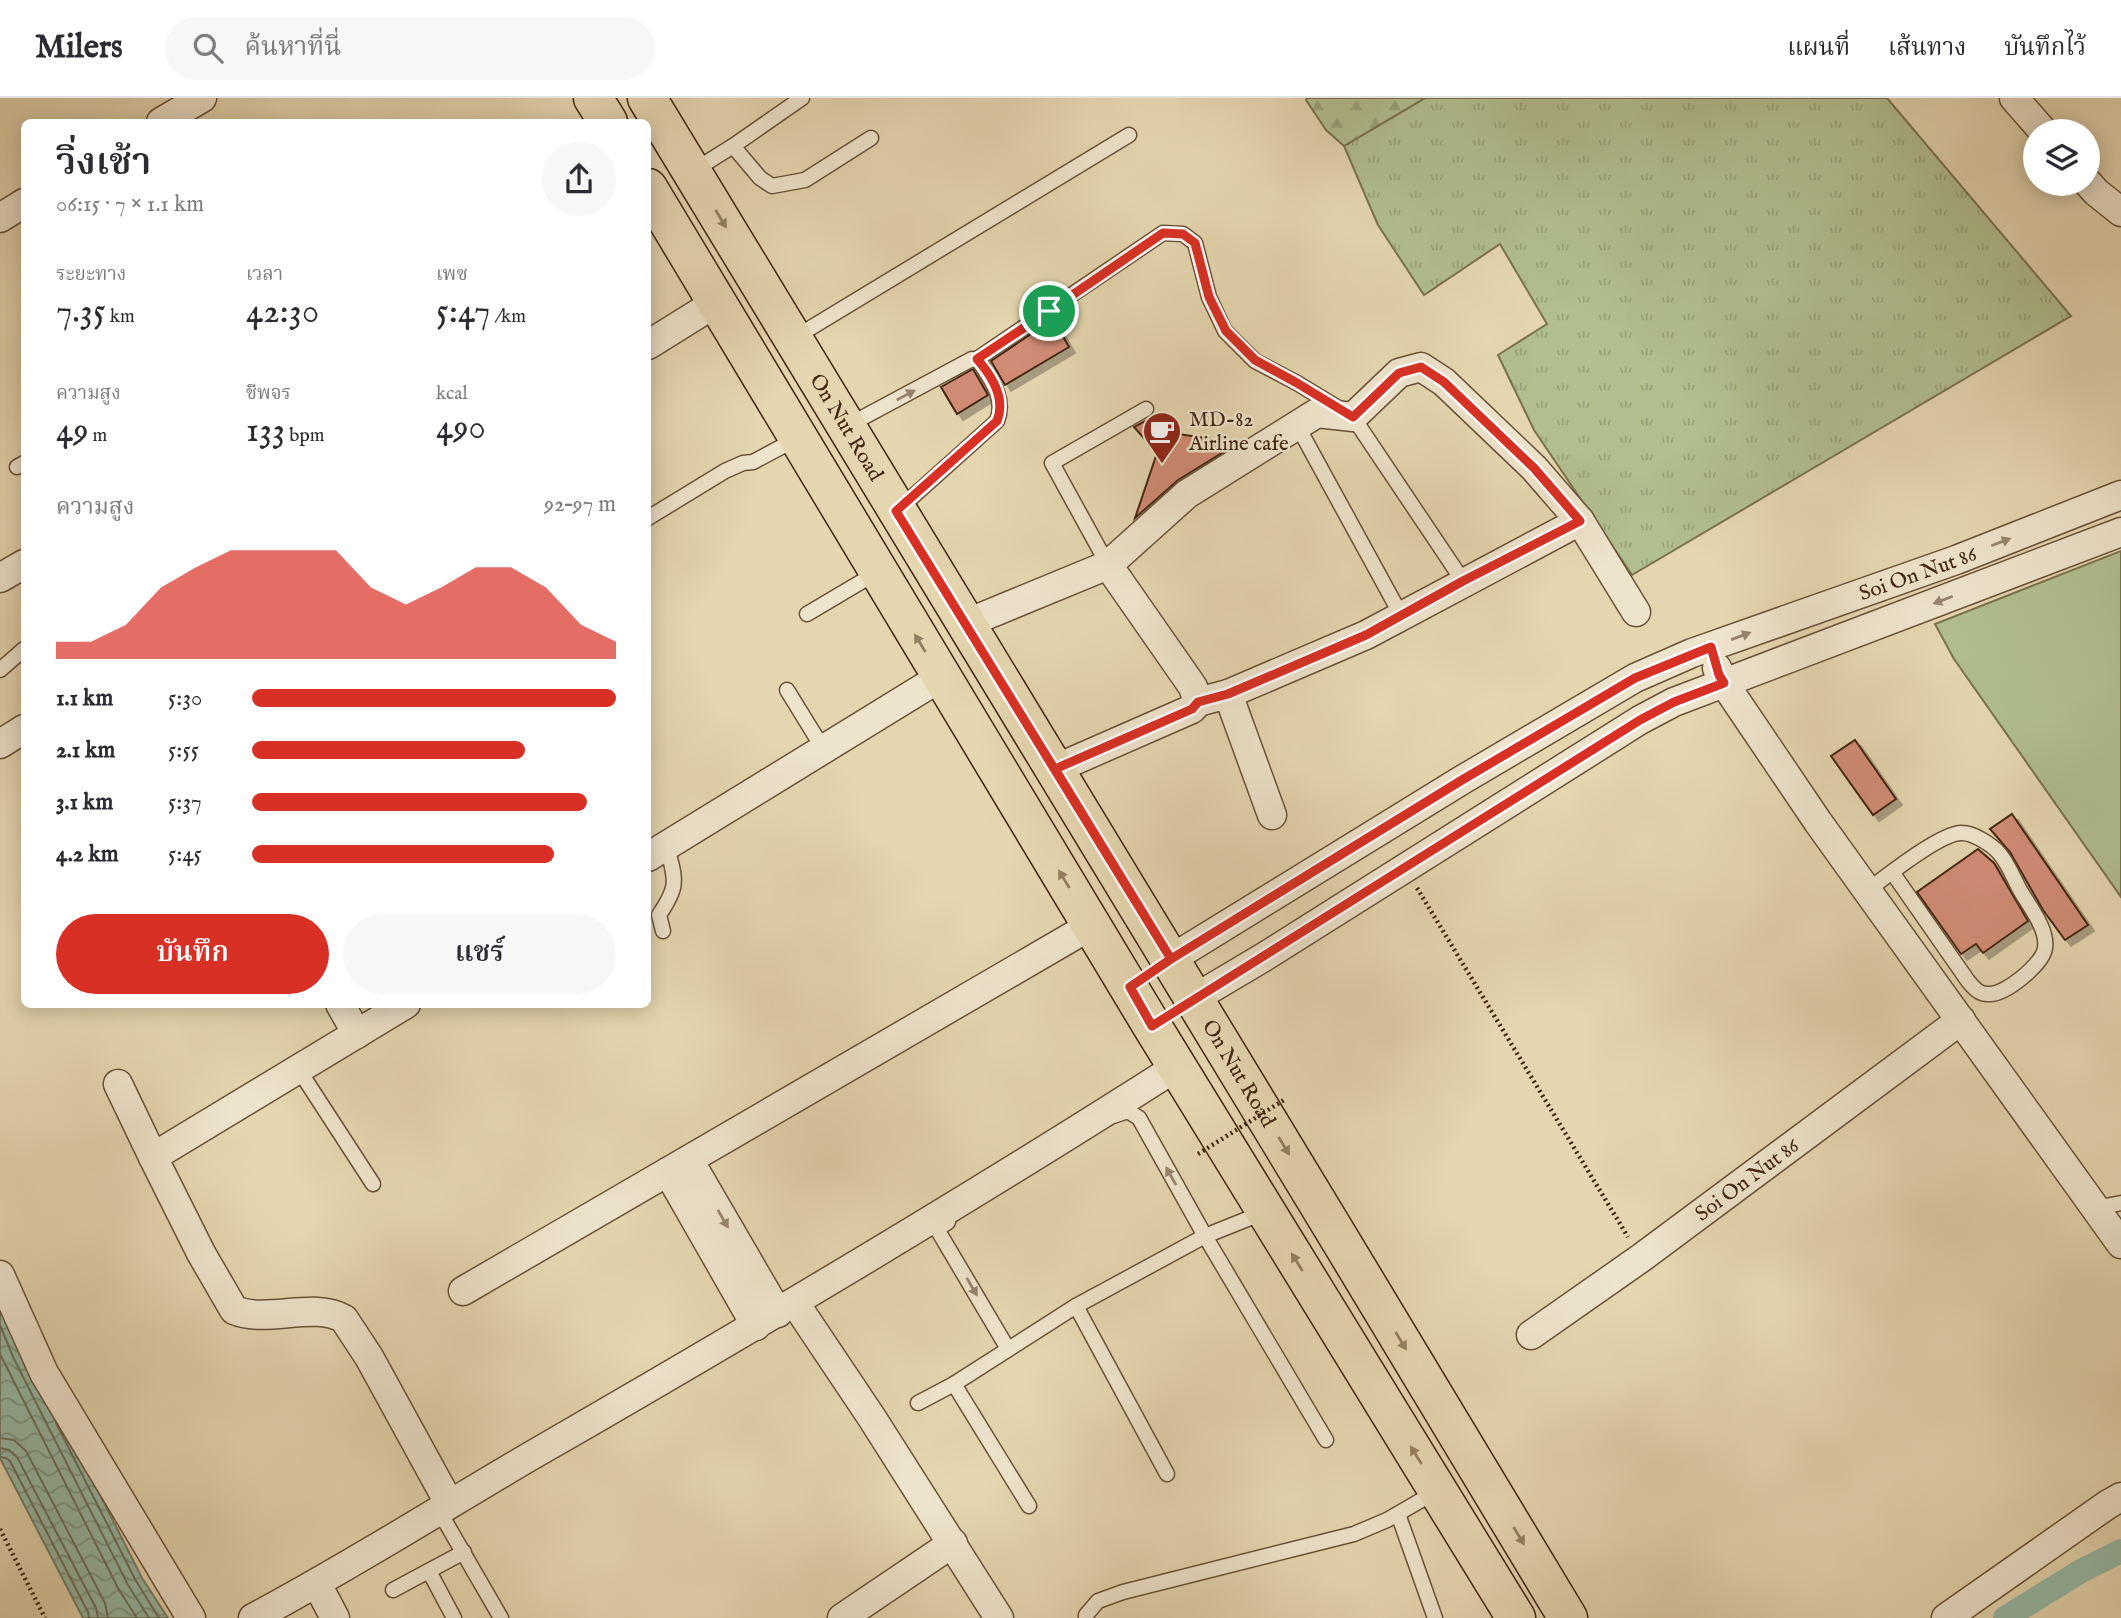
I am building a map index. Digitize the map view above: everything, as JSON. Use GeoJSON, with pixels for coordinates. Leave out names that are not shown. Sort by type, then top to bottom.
{"type":"FeatureCollection","features":[{"type":"Feature","properties":{"kind":"main road"},"geometry":{"type":"LineString","coordinates":[[593,98],[606,119]]}},
{"type":"Feature","properties":{"kind":"main road","name":"On Nut Road"},"geometry":{"type":"LineString","coordinates":[[650,99],[896,511],[1195,998],[1568,1618]]}},
{"type":"Feature","properties":{"kind":"main road"},"geometry":{"type":"LineString","coordinates":[[651,193],[1152,1026],[1516,1618]]}},
{"type":"Feature","properties":{"kind":"main road"},"geometry":{"type":"LineString","coordinates":[[1130,987],[1171,959]]}},
{"type":"Feature","properties":{"kind":"main road"},"geometry":{"type":"LineString","coordinates":[[1152,1026],[1195,998]]}},
{"type":"Feature","properties":{"kind":"street"},"geometry":{"type":"LineString","coordinates":[[166,119],[202,98]]}},
{"type":"Feature","properties":{"kind":"street"},"geometry":{"type":"LineString","coordinates":[[2014,98],[2032,119]]}},
{"type":"Feature","properties":{"kind":"street"},"geometry":{"type":"LineString","coordinates":[[2100,194],[2121,212]]}},
{"type":"Feature","properties":{"kind":"street"},"geometry":{"type":"LineString","coordinates":[[0,218],[21,205]]}},
{"type":"Feature","properties":{"kind":"street"},"geometry":{"type":"LineString","coordinates":[[651,343],[717,302]]}},
{"type":"Feature","properties":{"kind":"street"},"geometry":{"type":"LineString","coordinates":[[965,624],[1108,565],[1187,494],[1317,413],[1353,417],[1399,373],[1421,367],[1444,382],[1514,449],[1580,521],[1636,612]]}},
{"type":"Feature","properties":{"kind":"street","name":"Soi On Nut 86"},"geometry":{"type":"LineString","coordinates":[[1171,959],[1462,780],[1635,678],[1711,647],[1956,560],[2121,495]]}},
{"type":"Feature","properties":{"kind":"street"},"geometry":{"type":"LineString","coordinates":[[1055,769],[1192,709],[1198,702],[1228,694],[1366,635],[1580,521]]}},
{"type":"Feature","properties":{"kind":"street","name":"Soi On Nut 86"},"geometry":{"type":"LineString","coordinates":[[1195,998],[1640,720],[1674,702],[2121,532]]}},
{"type":"Feature","properties":{"kind":"street"},"geometry":{"type":"LineString","coordinates":[[1108,565],[1193,687],[1198,702]]}},
{"type":"Feature","properties":{"kind":"street"},"geometry":{"type":"LineString","coordinates":[[0,578],[21,566]]}},
{"type":"Feature","properties":{"kind":"street"},"geometry":{"type":"LineString","coordinates":[[1711,647],[1724,683],[1867,891],[1961,1020],[2108,1206],[2121,1244]]}},
{"type":"Feature","properties":{"kind":"street"},"geometry":{"type":"LineString","coordinates":[[657,852],[941,677]]}},
{"type":"Feature","properties":{"kind":"street"},"geometry":{"type":"LineString","coordinates":[[1228,694],[1272,815]]}},
{"type":"Feature","properties":{"kind":"street"},"geometry":{"type":"LineString","coordinates":[[0,744],[21,731]]}},
{"type":"Feature","properties":{"kind":"street"},"geometry":{"type":"LineString","coordinates":[[463,1291],[1092,925]]}},
{"type":"Feature","properties":{"kind":"street"},"geometry":{"type":"LineString","coordinates":[[342,1008],[357,1034]]}},
{"type":"Feature","properties":{"kind":"street"},"geometry":{"type":"LineString","coordinates":[[153,1157],[399,1008]]}},
{"type":"Feature","properties":{"kind":"street","name":"Soi On Nut 86"},"geometry":{"type":"LineString","coordinates":[[1531,1335],[1641,1258],[1961,1020]]}},
{"type":"Feature","properties":{"kind":"street"},"geometry":{"type":"LineString","coordinates":[[253,1618],[317,1584],[444,1506],[776,1314],[1178,1066]]}},
{"type":"Feature","properties":{"kind":"street"},"geometry":{"type":"LineString","coordinates":[[118,1084],[206,1264],[234,1310],[243,1314],[260,1315],[321,1312],[344,1319],[369,1357],[444,1506]]}},
{"type":"Feature","properties":{"kind":"street"},"geometry":{"type":"LineString","coordinates":[[679,1166],[776,1314],[953,1543],[999,1618]]}},
{"type":"Feature","properties":{"kind":"street"},"geometry":{"type":"LineString","coordinates":[[0,1275],[44,1373],[191,1618]]}},
{"type":"Feature","properties":{"kind":"street"},"geometry":{"type":"LineString","coordinates":[[1947,1618],[2121,1497]]}},
{"type":"Feature","properties":{"kind":"street"},"geometry":{"type":"LineString","coordinates":[[842,1618],[953,1543]]}},
{"type":"Feature","properties":{"kind":"street"},"geometry":{"type":"LineString","coordinates":[[317,1584],[335,1618]]}},
{"type":"Feature","properties":{"kind":"lane"},"geometry":{"type":"LineString","coordinates":[[692,172],[802,98]]}},
{"type":"Feature","properties":{"kind":"lane"},"geometry":{"type":"LineString","coordinates":[[793,338],[1129,135]]}},
{"type":"Feature","properties":{"kind":"lane"},"geometry":{"type":"LineString","coordinates":[[733,146],[760,178],[772,186],[805,180],[871,138]]}},
{"type":"Feature","properties":{"kind":"lane"},"geometry":{"type":"LineString","coordinates":[[846,427],[977,359],[1163,233],[1183,234],[1195,243],[1209,297],[1226,331],[1255,360],[1353,417],[1463,581]]}},
{"type":"Feature","properties":{"kind":"lane"},"geometry":{"type":"LineString","coordinates":[[896,511],[997,421],[1001,411],[998,392],[977,359]]}},
{"type":"Feature","properties":{"kind":"lane"},"geometry":{"type":"LineString","coordinates":[[1108,565],[1052,463],[1146,410]]}},
{"type":"Feature","properties":{"kind":"lane"},"geometry":{"type":"LineString","coordinates":[[1297,425],[1401,615]]}},
{"type":"Feature","properties":{"kind":"lane"},"geometry":{"type":"LineString","coordinates":[[651,516],[725,471],[743,463],[753,463],[799,437]]}},
{"type":"Feature","properties":{"kind":"lane"},"geometry":{"type":"LineString","coordinates":[[807,614],[877,572]]}},
{"type":"Feature","properties":{"kind":"lane"},"geometry":{"type":"LineString","coordinates":[[0,670],[21,652]]}},
{"type":"Feature","properties":{"kind":"lane"},"geometry":{"type":"LineString","coordinates":[[787,690],[824,750]]}},
{"type":"Feature","properties":{"kind":"lane"},"geometry":{"type":"LineString","coordinates":[[1867,891],[1892,872],[1942,839],[1962,833],[1979,839],[1999,853],[2042,929],[2045,948],[2038,963],[2004,989],[1990,995],[1979,992],[1968,981],[1892,872]]}},
{"type":"Feature","properties":{"kind":"lane"},"geometry":{"type":"LineString","coordinates":[[657,852],[674,876],[674,892],[659,915],[663,931]]}},
{"type":"Feature","properties":{"kind":"lane"},"geometry":{"type":"LineString","coordinates":[[299,1070],[373,1184]]}},
{"type":"Feature","properties":{"kind":"lane"},"geometry":{"type":"LineString","coordinates":[[1008,1349],[937,1229],[1118,1113],[1128,1111],[1139,1118],[1205,1236],[1326,1440]]}},
{"type":"Feature","properties":{"kind":"lane"},"geometry":{"type":"LineString","coordinates":[[918,1403],[954,1384],[1076,1306],[1205,1236],[1266,1212]]}},
{"type":"Feature","properties":{"kind":"lane"},"geometry":{"type":"LineString","coordinates":[[1076,1306],[1167,1474]]}},
{"type":"Feature","properties":{"kind":"lane"},"geometry":{"type":"LineString","coordinates":[[954,1384],[1029,1506]]}},
{"type":"Feature","properties":{"kind":"lane"},"geometry":{"type":"LineString","coordinates":[[1086,1618],[1098,1601],[1123,1592],[1354,1534],[1398,1514],[1438,1490]]}},
{"type":"Feature","properties":{"kind":"lane"},"geometry":{"type":"LineString","coordinates":[[444,1506],[464,1552],[501,1618]]}},
{"type":"Feature","properties":{"kind":"lane"},"geometry":{"type":"LineString","coordinates":[[1398,1514],[1435,1618]]}},
{"type":"Feature","properties":{"kind":"lane"},"geometry":{"type":"LineString","coordinates":[[393,1590],[464,1552]]}},
{"type":"Feature","properties":{"kind":"lane"},"geometry":{"type":"LineString","coordinates":[[429,1571],[454,1618]]}},
{"type":"Feature","properties":{"kind":"path"},"geometry":{"type":"LineString","coordinates":[[1414,884],[1641,1258]]}},
{"type":"Feature","properties":{"kind":"path"},"geometry":{"type":"LineString","coordinates":[[1198,1154],[1284,1100]]}},
{"type":"Feature","properties":{"kind":"path"},"geometry":{"type":"LineString","coordinates":[[0,1529],[45,1618]]}},
{"type":"Feature","properties":{"kind":"green space"},"geometry":{"type":"Polygon","coordinates":[[[1307,98],[1425,98],[1344,146],[1326,130],[1307,98]]]}},
{"type":"Feature","properties":{"kind":"green space"},"geometry":{"type":"Polygon","coordinates":[[[1425,98],[1887,98],[2071,316],[1632,575],[1534,430],[1498,355],[1547,324],[1500,244],[1424,295],[1378,225],[1344,146],[1425,98]]]}},
{"type":"Feature","properties":{"kind":"green space"},"geometry":{"type":"Polygon","coordinates":[[[2121,551],[2121,897],[1954,659],[1935,624],[2121,551]]]}},
{"type":"Feature","properties":{"kind":"water"},"geometry":{"type":"Polygon","coordinates":[[[0,1287],[28,1352],[142,1578],[168,1618],[83,1618],[0,1458],[0,1287]]]}},
{"type":"Feature","properties":{"kind":"building"},"geometry":{"type":"Polygon","coordinates":[[[1053,319],[1069,347],[1005,385],[991,361],[1053,319]]]}},
{"type":"Feature","properties":{"kind":"building"},"geometry":{"type":"Polygon","coordinates":[[[973,369],[988,395],[957,414],[941,387],[973,369]]]}},
{"type":"Feature","properties":{"kind":"building"},"geometry":{"type":"Polygon","coordinates":[[[1145,421],[1172,433],[1238,443],[1178,480],[1135,518],[1157,453],[1134,427],[1145,421]]]}},
{"type":"Feature","properties":{"kind":"building"},"geometry":{"type":"Polygon","coordinates":[[[1855,740],[1896,799],[1873,815],[1831,756],[1855,740]]]}},
{"type":"Feature","properties":{"kind":"building"},"geometry":{"type":"Polygon","coordinates":[[[2012,814],[2088,925],[2065,940],[2043,910],[2010,852],[1990,829],[2012,814]]]}},
{"type":"Feature","properties":{"kind":"building"},"geometry":{"type":"Polygon","coordinates":[[[1978,849],[1994,863],[2028,921],[1983,953],[1976,944],[1961,954],[1917,892],[1978,849]]]}},
{"type":"Feature","properties":{"kind":"waterway"},"geometry":{"type":"LineString","coordinates":[[2005,1618],[2081,1571],[2121,1551]]}},
{"type":"Feature","properties":{"kind":"place","name":"MD-82 Airline cafe"},"geometry":{"type":"Point","coordinates":[1162,465]}},
{"type":"Feature","properties":{"kind":"route"},"geometry":{"type":"LineString","coordinates":[[1049,311],[977,359],[998,392],[1001,411],[997,421],[896,511],[1171,959],[1130,987],[1152,1026],[1640,720],[1674,702],[1724,683],[1711,647],[1635,678],[1462,780],[1171,959],[1055,769],[1192,709],[1198,702],[1228,694],[1366,635],[1580,521],[1534,468],[1444,382],[1421,367],[1399,373],[1353,417],[1255,360],[1226,331],[1209,297],[1195,243],[1183,234],[1163,233],[1049,311]]}}]}
